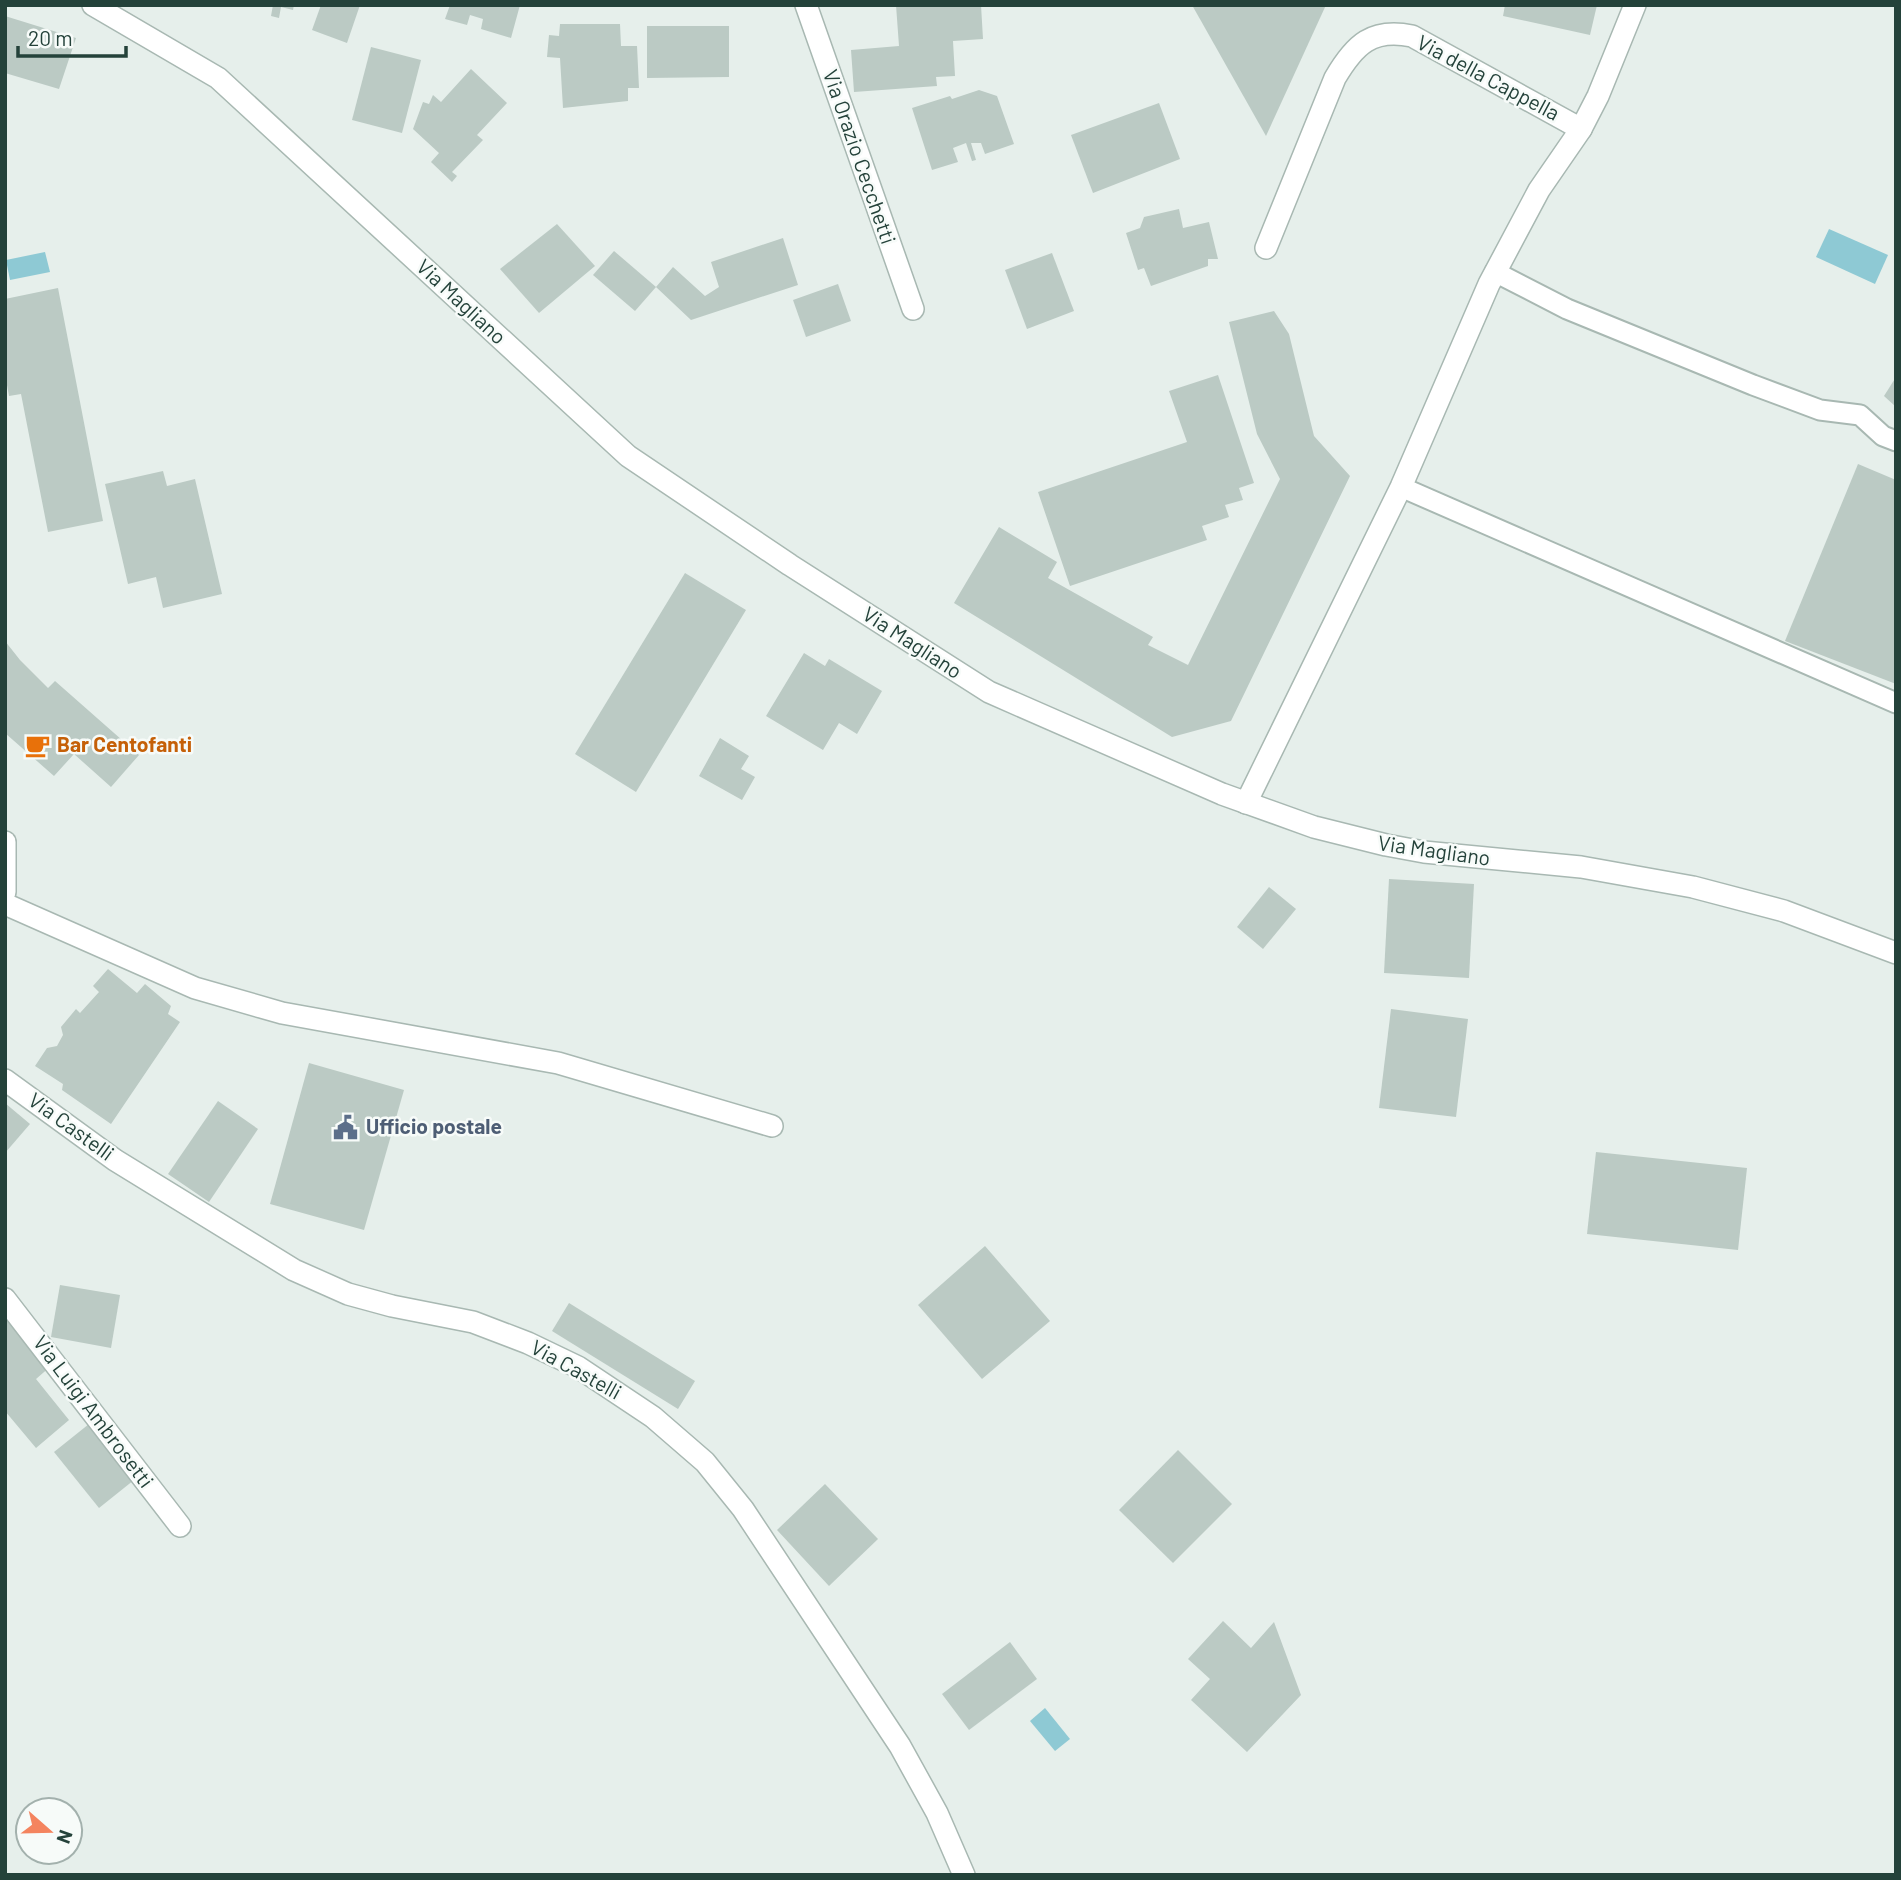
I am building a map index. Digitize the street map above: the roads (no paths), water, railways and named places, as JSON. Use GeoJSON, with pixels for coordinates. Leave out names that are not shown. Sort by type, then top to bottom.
{"type":"FeatureCollection","features":[{"type":"Feature","properties":{"kind":"street","name":"Via Magliano"},"geometry":{"type":"LineString","coordinates":[[93,5],[218,78],[628,456],[790,565],[989,692],[1246,803],[1314,827],[1386,845],[1464,857],[1581,867],[1693,887],[1784,911],[1896,953]]}},
{"type":"Feature","properties":{"kind":"street","name":"Via Orazio Cecchetti"},"geometry":{"type":"LineString","coordinates":[[806,5],[913,309]]}},
{"type":"Feature","properties":{"kind":"street","name":"Via della Cappella"},"geometry":{"type":"LineString","coordinates":[[1266,248],[1335,78],[1359,46],[1374,36],[1393,32],[1412,36],[1581,129],[1598,96],[1635,5]]}},
{"type":"Feature","properties":{"kind":"street"},"geometry":{"type":"LineString","coordinates":[[1246,803],[1401,487],[1496,272],[1539,190],[1581,129]]}},
{"type":"Feature","properties":{"kind":"street"},"geometry":{"type":"LineString","coordinates":[[5,842],[5,892]]}},
{"type":"Feature","properties":{"kind":"street"},"geometry":{"type":"LineString","coordinates":[[5,904],[195,988],[282,1013],[558,1063],[772,1126]]}},
{"type":"Feature","properties":{"kind":"street","name":"Via Castelli"},"geometry":{"type":"LineString","coordinates":[[5,1080],[115,1160],[300,1273],[348,1294],[473,1322],[528,1343],[587,1373],[662,1424],[725,1483],[855,1674],[895,1736],[923,1787],[951,1841],[964,1875]]}},
{"type":"Feature","properties":{"kind":"street","name":"Via Luigi Ambrosetti"},"geometry":{"type":"LineString","coordinates":[[5,1299],[180,1526]]}},
{"type":"Feature","properties":{"kind":"lane"},"geometry":{"type":"LineString","coordinates":[[1496,272],[1567,309],[1753,385],[1820,410],[1860,415],[1884,436],[1896,441]]}},
{"type":"Feature","properties":{"kind":"lane"},"geometry":{"type":"LineString","coordinates":[[1401,487],[1896,703]]}},
{"type":"Feature","properties":{"kind":"water"},"geometry":{"type":"Polygon","coordinates":[[[1829,229],[1888,255],[1875,284],[1816,257],[1829,229]]]}},
{"type":"Feature","properties":{"kind":"water"},"geometry":{"type":"Polygon","coordinates":[[[45,252],[50,272],[10,280],[6,260],[45,252]]]}},
{"type":"Feature","properties":{"kind":"water"},"geometry":{"type":"Polygon","coordinates":[[[1045,1708],[1070,1739],[1055,1751],[1030,1721],[1045,1708]]]}},
{"type":"Feature","properties":{"kind":"place","name":"Bar Centofanti"},"geometry":{"type":"Point","coordinates":[37,745]}},
{"type":"Feature","properties":{"kind":"place","name":"Ufficio postale"},"geometry":{"type":"Point","coordinates":[346,1127]}}]}
